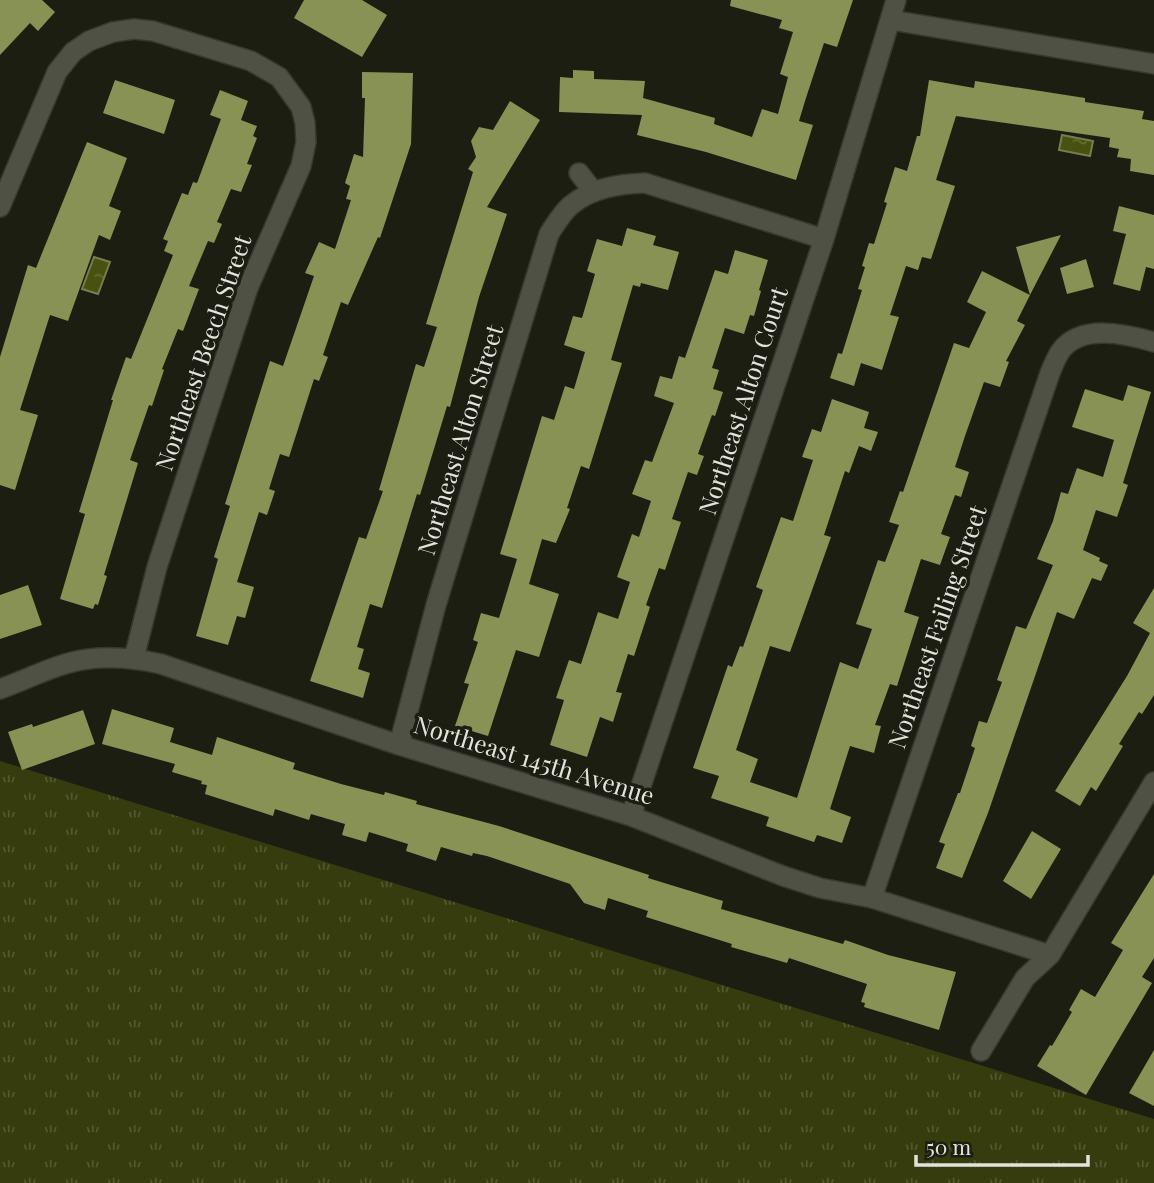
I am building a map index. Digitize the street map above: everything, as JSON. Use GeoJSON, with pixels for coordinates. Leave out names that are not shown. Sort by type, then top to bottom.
{"type":"FeatureCollection","features":[{"type":"Feature","properties":{"kind":"street","name":"Northeast Alton Court"},"geometry":{"type":"LineString","coordinates":[[631,816],[824,239],[896,0]]}},
{"type":"Feature","properties":{"kind":"street"},"geometry":{"type":"LineString","coordinates":[[891,20],[1154,64]]}},
{"type":"Feature","properties":{"kind":"street","name":"Northeast Beech Street"},"geometry":{"type":"LineString","coordinates":[[0,207],[57,72],[73,52],[101,36],[134,29],[153,32],[251,61],[279,77],[301,107],[306,142],[301,166],[248,288],[157,567],[134,659]]}},
{"type":"Feature","properties":{"kind":"street"},"geometry":{"type":"LineString","coordinates":[[579,173],[594,192],[619,184],[645,183],[824,239]]}},
{"type":"Feature","properties":{"kind":"street","name":"Northeast Alton Street"},"geometry":{"type":"LineString","coordinates":[[399,745],[436,605],[549,234],[569,207],[594,192]]}},
{"type":"Feature","properties":{"kind":"street","name":"Northeast Failing Street"},"geometry":{"type":"LineString","coordinates":[[872,898],[1050,373],[1060,352],[1071,341],[1087,335],[1109,332],[1154,342]]}},
{"type":"Feature","properties":{"kind":"street","name":"Northeast 145th Avenue"},"geometry":{"type":"LineString","coordinates":[[0,690],[60,666],[88,659],[134,659],[161,664],[399,745],[631,816],[783,876],[820,888],[872,898],[1050,955]]}},
{"type":"Feature","properties":{"kind":"street"},"geometry":{"type":"LineString","coordinates":[[981,1051],[1025,978],[1050,955],[1154,782]]}},
{"type":"Feature","properties":{"kind":"green space"},"geometry":{"type":"Polygon","coordinates":[[[0,761],[1154,1119],[1154,1183],[0,1183],[0,761]]]}},
{"type":"Feature","properties":{"kind":"water"},"geometry":{"type":"Polygon","coordinates":[[[1062,135],[1093,141],[1090,156],[1059,150],[1062,135]]]}},
{"type":"Feature","properties":{"kind":"water"},"geometry":{"type":"Polygon","coordinates":[[[94,257],[110,262],[98,294],[82,289],[94,257]]]}},
{"type":"Feature","properties":{"kind":"building"},"geometry":{"type":"Polygon","coordinates":[[[0,0],[42,0],[55,12],[38,31],[30,23],[0,55],[0,0]]]}},
{"type":"Feature","properties":{"kind":"building"},"geometry":{"type":"Polygon","coordinates":[[[304,0],[362,0],[387,15],[362,57],[294,18],[304,0]]]}},
{"type":"Feature","properties":{"kind":"building"},"geometry":{"type":"Polygon","coordinates":[[[731,0],[853,0],[837,47],[824,43],[805,101],[799,121],[813,125],[796,180],[706,152],[637,135],[642,115],[559,112],[560,77],[573,78],[573,70],[594,71],[594,79],[645,81],[643,98],[715,118],[714,124],[752,137],[762,109],[778,114],[788,77],[780,74],[793,32],[779,28],[782,20],[730,6],[731,0]]]}},
{"type":"Feature","properties":{"kind":"building"},"geometry":{"type":"Polygon","coordinates":[[[362,72],[413,73],[411,144],[380,238],[378,237],[348,305],[341,302],[323,355],[328,357],[319,381],[314,379],[289,457],[280,454],[269,489],[275,491],[267,515],[259,512],[237,582],[254,587],[245,618],[237,616],[228,645],[196,636],[218,559],[214,557],[230,506],[225,504],[270,361],[283,366],[314,276],[305,273],[319,242],[335,249],[351,200],[346,199],[350,186],[345,183],[354,154],[363,157],[365,98],[362,98],[362,72]]]}},
{"type":"Feature","properties":{"kind":"building"},"geometry":{"type":"Polygon","coordinates":[[[115,80],[175,100],[164,134],[103,113],[115,80]]]}},
{"type":"Feature","properties":{"kind":"building"},"geometry":{"type":"Polygon","coordinates":[[[929,80],[974,88],[975,81],[1085,98],[1085,102],[1144,111],[1142,119],[1154,121],[1154,175],[1130,171],[1131,159],[1117,157],[1119,149],[1109,147],[1110,138],[956,116],[936,180],[955,186],[931,259],[922,257],[918,270],[906,266],[890,315],[899,317],[882,370],[861,363],[854,386],[830,378],[838,353],[842,354],[862,290],[858,289],[865,267],[862,266],[869,243],[874,244],[895,167],[907,171],[917,136],[920,136],[929,80]]]}},
{"type":"Feature","properties":{"kind":"building"},"geometry":{"type":"Polygon","coordinates":[[[220,90],[248,101],[241,120],[257,126],[253,136],[257,138],[247,164],[252,165],[241,192],[231,189],[217,222],[222,224],[214,243],[208,241],[189,286],[199,289],[183,331],[178,329],[130,460],[138,463],[104,575],[107,576],[98,605],[95,604],[93,609],[60,599],[85,514],[79,512],[126,357],[131,359],[173,255],[164,251],[168,241],[163,239],[182,193],[188,195],[193,182],[197,183],[221,119],[210,115],[220,90]]]}},
{"type":"Feature","properties":{"kind":"building"},"geometry":{"type":"Polygon","coordinates":[[[510,101],[540,120],[487,207],[507,214],[479,297],[450,407],[447,406],[420,495],[417,494],[382,608],[370,604],[357,647],[364,649],[358,669],[370,673],[363,698],[310,681],[359,537],[366,539],[383,491],[379,490],[416,364],[424,367],[437,327],[426,324],[473,172],[468,169],[476,157],[471,141],[479,127],[493,130],[510,101]]]}},
{"type":"Feature","properties":{"kind":"building"},"geometry":{"type":"Polygon","coordinates":[[[87,142],[127,158],[109,206],[121,211],[110,240],[99,235],[68,321],[50,315],[20,410],[38,415],[15,490],[0,485],[0,357],[28,265],[36,268],[87,142]]]}},
{"type":"Feature","properties":{"kind":"building"},"geometry":{"type":"Polygon","coordinates":[[[1119,206],[1154,215],[1154,269],[1146,267],[1140,291],[1113,284],[1126,234],[1113,231],[1119,206]]]}},
{"type":"Feature","properties":{"kind":"building"},"geometry":{"type":"Polygon","coordinates":[[[627,228],[656,236],[653,245],[679,252],[668,290],[641,283],[640,287],[633,285],[611,360],[622,363],[589,469],[581,466],[567,508],[570,509],[556,543],[542,539],[529,584],[559,594],[539,657],[516,650],[488,736],[455,726],[469,684],[464,683],[478,642],[473,640],[481,613],[499,618],[517,559],[500,554],[542,416],[554,420],[565,386],[574,389],[585,352],[564,345],[573,316],[582,318],[595,274],[587,271],[597,239],[622,246],[627,228]]]}},
{"type":"Feature","properties":{"kind":"building"},"geometry":{"type":"Polygon","coordinates":[[[1061,235],[1030,295],[1016,247],[1061,235]]]}},
{"type":"Feature","properties":{"kind":"building"},"geometry":{"type":"Polygon","coordinates":[[[735,250],[768,260],[759,290],[761,291],[754,316],[750,315],[744,334],[725,328],[712,368],[719,370],[713,389],[723,392],[698,454],[704,456],[697,475],[688,472],[672,519],[681,522],[665,570],[659,568],[646,605],[650,607],[634,656],[628,654],[616,692],[622,693],[613,722],[600,717],[587,757],[550,745],[564,700],[556,698],[569,660],[581,664],[598,612],[618,619],[630,582],[617,577],[632,534],[639,537],[651,501],[632,494],[645,460],[652,462],[674,403],[654,396],[660,376],[672,379],[679,356],[685,358],[715,270],[728,274],[735,250]]]}},
{"type":"Feature","properties":{"kind":"building"},"geometry":{"type":"Polygon","coordinates":[[[1086,259],[1094,287],[1067,294],[1060,268],[1086,259]]]}},
{"type":"Feature","properties":{"kind":"building"},"geometry":{"type":"Polygon","coordinates":[[[982,271],[1030,295],[1017,321],[1025,325],[1006,361],[1009,362],[1000,387],[984,382],[955,467],[969,472],[961,497],[955,495],[941,534],[950,537],[940,565],[921,559],[904,612],[919,617],[897,686],[890,684],[875,725],[881,726],[874,753],[850,746],[830,809],[851,817],[842,843],[817,835],[814,842],[766,826],[769,817],[711,798],[719,776],[693,768],[728,665],[732,667],[740,646],[743,647],[763,590],[756,587],[781,517],[793,521],[813,460],[802,457],[812,429],[821,432],[832,399],[869,412],[864,428],[878,432],[871,451],[859,446],[849,473],[845,471],[824,535],[831,537],[790,652],[770,646],[736,750],[758,759],[750,782],[797,798],[840,662],[858,669],[872,629],[856,624],[878,560],[885,562],[899,525],[889,522],[900,491],[903,492],[954,343],[969,348],[986,312],[967,302],[982,271]]]}},
{"type":"Feature","properties":{"kind":"building"},"geometry":{"type":"Polygon","coordinates":[[[1128,385],[1151,392],[1123,483],[1128,485],[1117,517],[1096,510],[1083,550],[1108,565],[1101,581],[1092,578],[1074,619],[1057,612],[988,813],[962,878],[936,868],[945,844],[939,842],[975,748],[971,746],[979,721],[987,723],[1002,682],[997,680],[1016,626],[1026,629],[1053,565],[1037,559],[1053,521],[1061,492],[1068,494],[1077,468],[1103,477],[1114,440],[1072,427],[1085,389],[1123,401],[1128,385]]]}},
{"type":"Feature","properties":{"kind":"building"},"geometry":{"type":"Polygon","coordinates":[[[28,585],[42,625],[0,639],[0,595],[28,585]]]}},
{"type":"Feature","properties":{"kind":"building"},"geometry":{"type":"Polygon","coordinates":[[[1154,588],[1154,695],[1142,714],[1139,712],[1119,744],[1123,746],[1096,791],[1091,787],[1080,806],[1055,791],[1127,676],[1150,633],[1133,623],[1154,588]]]}},
{"type":"Feature","properties":{"kind":"building"},"geometry":{"type":"Polygon","coordinates":[[[112,709],[174,728],[170,742],[212,755],[217,737],[295,763],[293,769],[341,784],[417,801],[416,804],[499,826],[649,875],[648,878],[723,901],[721,909],[843,944],[845,940],[888,955],[956,972],[939,1030],[864,1007],[865,1003],[861,1002],[867,984],[789,958],[787,963],[731,947],[732,944],[646,917],[648,911],[608,898],[605,910],[584,903],[570,884],[487,856],[473,853],[472,856],[441,847],[436,861],[406,851],[408,844],[369,832],[366,842],[342,835],[345,824],[311,814],[309,820],[275,809],[273,816],[205,794],[207,785],[201,784],[202,781],[172,772],[175,764],[102,744],[112,709]]]}},
{"type":"Feature","properties":{"kind":"building"},"geometry":{"type":"Polygon","coordinates":[[[83,710],[95,744],[22,770],[8,732],[32,724],[33,727],[83,710]]]}},
{"type":"Feature","properties":{"kind":"building"},"geometry":{"type":"Polygon","coordinates":[[[1032,831],[1061,849],[1031,899],[1003,881],[1032,831]]]}},
{"type":"Feature","properties":{"kind":"building"},"geometry":{"type":"Polygon","coordinates":[[[1154,874],[1154,958],[1142,977],[1152,983],[1086,1095],[1037,1066],[1072,1012],[1069,1010],[1081,989],[1095,997],[1123,950],[1111,943],[1154,874]]]}},
{"type":"Feature","properties":{"kind":"building"},"geometry":{"type":"Polygon","coordinates":[[[1154,1050],[1154,1106],[1129,1093],[1154,1050]]]}}]}
